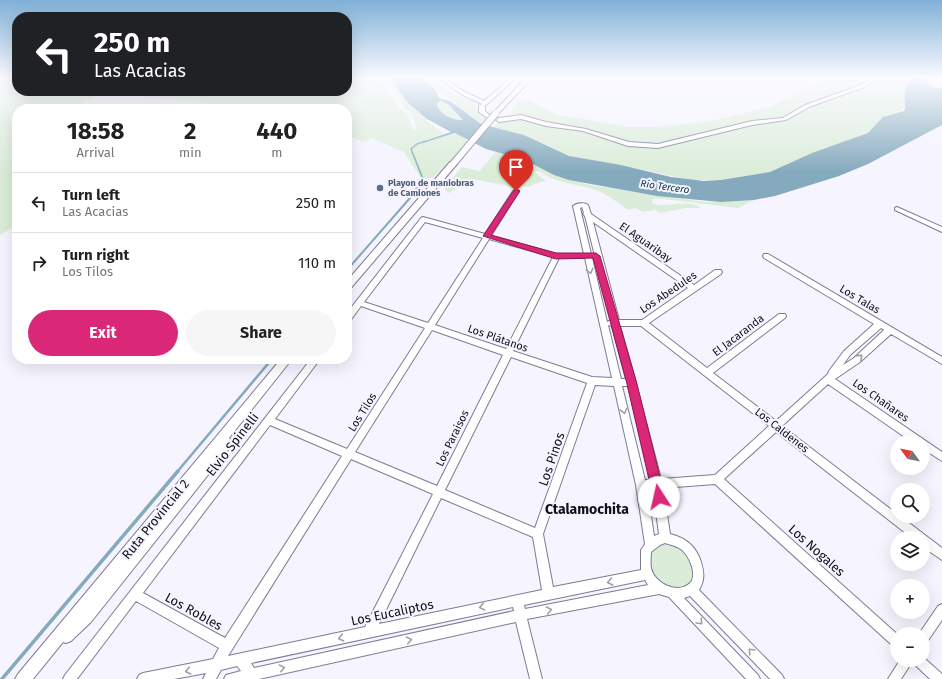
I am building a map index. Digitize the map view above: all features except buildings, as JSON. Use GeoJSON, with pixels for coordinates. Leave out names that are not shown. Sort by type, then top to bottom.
{"type":"FeatureCollection","features":[{"type":"Feature","properties":{"kind":"main road"},"geometry":{"type":"LineString","coordinates":[[352,281],[414,207],[456,164],[503,109]]}},
{"type":"Feature","properties":{"kind":"main road","name":"Ruta Provincial 2"},"geometry":{"type":"LineString","coordinates":[[23,679],[283,364]]}},
{"type":"Feature","properties":{"kind":"street"},"geometry":{"type":"LineString","coordinates":[[482,109],[484,114],[489,117]]}},
{"type":"Feature","properties":{"kind":"street"},"geometry":{"type":"LineString","coordinates":[[498,116],[521,117],[546,124],[584,130],[628,144],[658,146],[752,123],[784,119],[802,109]]}},
{"type":"Feature","properties":{"kind":"street","name":"Los Tilos"},"geometry":{"type":"LineString","coordinates":[[227,646],[516,191]]}},
{"type":"Feature","properties":{"kind":"street"},"geometry":{"type":"LineString","coordinates":[[582,208],[632,384],[657,484],[665,538]]}},
{"type":"Feature","properties":{"kind":"street"},"geometry":{"type":"LineString","coordinates":[[582,208],[587,257],[641,485],[650,544]]}},
{"type":"Feature","properties":{"kind":"street","name":"El Aguaribay"},"geometry":{"type":"LineString","coordinates":[[582,208],[693,288]]}},
{"type":"Feature","properties":{"kind":"street"},"geometry":{"type":"LineString","coordinates":[[897,209],[942,230]]}},
{"type":"Feature","properties":{"kind":"street"},"geometry":{"type":"LineString","coordinates":[[352,312],[423,219],[556,256],[596,256]]}},
{"type":"Feature","properties":{"kind":"street","name":"Los Paraisos"},"geometry":{"type":"LineString","coordinates":[[369,632],[556,256]]}},
{"type":"Feature","properties":{"kind":"street","name":"Los Talas"},"geometry":{"type":"LineString","coordinates":[[766,256],[942,361]]}},
{"type":"Feature","properties":{"kind":"street","name":"Los Abedules"},"geometry":{"type":"LineString","coordinates":[[603,324],[643,323],[718,272]]}},
{"type":"Feature","properties":{"kind":"street","name":"Los Plátanos"},"geometry":{"type":"LineString","coordinates":[[359,303],[592,381],[632,384]]}},
{"type":"Feature","properties":{"kind":"street","name":"El Jacaranda"},"geometry":{"type":"LineString","coordinates":[[708,372],[782,316]]}},
{"type":"Feature","properties":{"kind":"street","name":"Los Caldenes"},"geometry":{"type":"LineString","coordinates":[[643,323],[911,531]]}},
{"type":"Feature","properties":{"kind":"street"},"geometry":{"type":"LineString","coordinates":[[828,379],[847,353],[880,324]]}},
{"type":"Feature","properties":{"kind":"street"},"geometry":{"type":"LineString","coordinates":[[641,485],[717,479],[828,379],[857,360],[890,330]]}},
{"type":"Feature","properties":{"kind":"street","name":"Elvio Spinelli"},"geometry":{"type":"LineString","coordinates":[[69,679],[312,364]]}},
{"type":"Feature","properties":{"kind":"street","name":"Los Chañares"},"geometry":{"type":"LineString","coordinates":[[828,379],[910,435]]}},
{"type":"Feature","properties":{"kind":"street","name":"Los Pinos"},"geometry":{"type":"LineString","coordinates":[[548,593],[538,534],[592,381]]}},
{"type":"Feature","properties":{"kind":"street"},"geometry":{"type":"LineString","coordinates":[[268,420],[538,534]]}},
{"type":"Feature","properties":{"kind":"street"},"geometry":{"type":"LineString","coordinates":[[930,449],[942,457]]}},
{"type":"Feature","properties":{"kind":"street","name":"Los Nogales"},"geometry":{"type":"LineString","coordinates":[[717,479],[890,636]]}},
{"type":"Feature","properties":{"kind":"street"},"geometry":{"type":"LineString","coordinates":[[673,594],[680,594],[692,590],[699,577],[699,569],[695,557],[687,547],[680,542],[665,538],[650,544],[646,550],[644,558],[648,574],[660,588],[673,594],[754,679]]}},
{"type":"Feature","properties":{"kind":"street"},"geometry":{"type":"LineString","coordinates":[[930,546],[942,555]]}},
{"type":"Feature","properties":{"kind":"street","name":"Los Eucaliptos"},"geometry":{"type":"LineString","coordinates":[[143,679],[215,666],[239,659],[548,593],[648,574]]}},
{"type":"Feature","properties":{"kind":"street"},"geometry":{"type":"LineString","coordinates":[[230,679],[254,677],[521,615],[660,588]]}},
{"type":"Feature","properties":{"kind":"street"},"geometry":{"type":"LineString","coordinates":[[692,590],[778,679]]}},
{"type":"Feature","properties":{"kind":"street","name":"Los Robles"},"geometry":{"type":"LineString","coordinates":[[134,594],[227,646],[209,679]]}},
{"type":"Feature","properties":{"kind":"street"},"geometry":{"type":"LineString","coordinates":[[517,600],[536,679]]}},
{"type":"Feature","properties":{"kind":"street"},"geometry":{"type":"LineString","coordinates":[[930,628],[942,610]]}},
{"type":"Feature","properties":{"kind":"street"},"geometry":{"type":"LineString","coordinates":[[239,659],[254,677]]}},
{"type":"Feature","properties":{"kind":"street"},"geometry":{"type":"LineString","coordinates":[[894,679],[902,667]]}},
{"type":"Feature","properties":{"kind":"street"},"geometry":{"type":"LineString","coordinates":[[925,667],[939,679]]}},
{"type":"Feature","properties":{"kind":"green space"},"geometry":{"type":"Polygon","coordinates":[[[0,109],[12,109],[12,228],[0,235],[0,109]]]}},
{"type":"Feature","properties":{"kind":"green space"},"geometry":{"type":"Polygon","coordinates":[[[352,109],[400,109],[407,114],[413,130],[417,129],[412,114],[406,109],[414,109],[427,119],[426,120],[428,122],[444,134],[459,134],[468,141],[450,162],[432,178],[421,178],[404,152],[371,138],[366,142],[352,138],[352,109]]]}},
{"type":"Feature","properties":{"kind":"green space"},"geometry":{"type":"Polygon","coordinates":[[[439,109],[452,109],[463,120],[455,120],[445,115],[439,109]]]}},
{"type":"Feature","properties":{"kind":"green space"},"geometry":{"type":"Polygon","coordinates":[[[460,109],[477,109],[481,114],[487,118],[482,124],[460,109]]]}},
{"type":"Feature","properties":{"kind":"green space"},"geometry":{"type":"Polygon","coordinates":[[[512,109],[545,109],[556,114],[628,127],[656,127],[712,121],[762,109],[904,109],[898,113],[883,117],[872,130],[861,137],[826,148],[771,172],[721,180],[690,180],[621,165],[581,159],[569,156],[524,135],[493,128],[499,121],[527,117],[512,114],[512,109]]]}},
{"type":"Feature","properties":{"kind":"green space"},"geometry":{"type":"Polygon","coordinates":[[[496,152],[525,160],[554,175],[591,185],[704,202],[754,200],[738,208],[656,198],[652,200],[653,204],[665,205],[684,203],[696,205],[701,208],[685,208],[660,213],[656,210],[643,212],[636,208],[628,210],[602,193],[590,188],[561,182],[539,171],[534,172],[545,181],[530,187],[519,186],[513,189],[505,185],[471,179],[449,193],[445,190],[445,187],[462,167],[479,171],[496,152]]]}},
{"type":"Feature","properties":{"kind":"green space"},"geometry":{"type":"Polygon","coordinates":[[[657,540],[680,542],[699,569],[687,593],[653,582],[646,550],[657,540]]]}},
{"type":"Feature","properties":{"kind":"water","name":"Río Tercero"},"geometry":{"type":"Polygon","coordinates":[[[415,109],[439,109],[448,117],[455,120],[463,120],[452,109],[460,109],[481,124],[524,135],[569,156],[621,165],[671,177],[704,181],[721,180],[770,172],[812,153],[868,133],[883,117],[904,111],[904,109],[942,109],[942,125],[868,164],[839,176],[775,196],[754,200],[721,202],[657,196],[569,180],[554,175],[525,160],[486,149],[455,133],[423,143],[422,142],[451,132],[427,119],[415,109]]]}},
{"type":"Feature","properties":{"kind":"waterway"},"geometry":{"type":"LineString","coordinates":[[423,179],[411,149],[417,144],[426,141]]}},
{"type":"Feature","properties":{"kind":"waterway"},"geometry":{"type":"LineString","coordinates":[[352,264],[410,198],[423,179]]}},
{"type":"Feature","properties":{"kind":"waterway"},"geometry":{"type":"LineString","coordinates":[[177,472],[268,364]]}},
{"type":"Feature","properties":{"kind":"waterway"},"geometry":{"type":"LineString","coordinates":[[2,679],[178,471]]}},
{"type":"Feature","properties":{"kind":"place","name":"Playon de maniobras de Camiones"},"geometry":{"type":"Point","coordinates":[380,188]}},
{"type":"Feature","properties":{"kind":"district","name":"Ctalamochita"},"geometry":{"type":"Point","coordinates":[587,509]}},
{"type":"Feature","properties":{"kind":"route"},"geometry":{"type":"LineString","coordinates":[[516,191],[487,236],[556,256],[596,256],[632,384],[659,497]]}}]}
